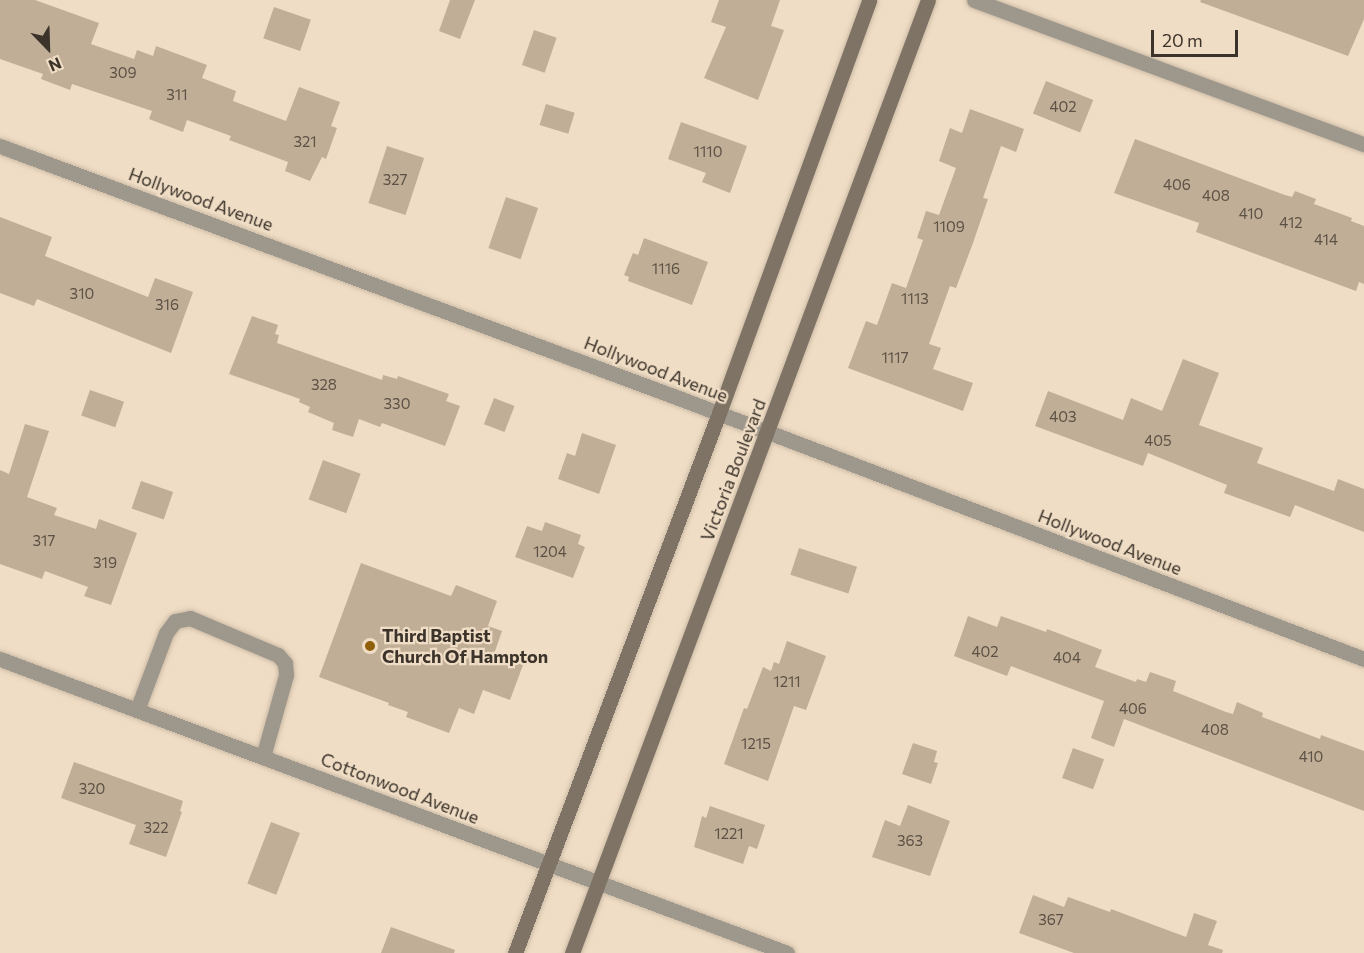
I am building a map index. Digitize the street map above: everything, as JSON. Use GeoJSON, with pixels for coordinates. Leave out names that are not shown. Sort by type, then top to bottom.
{"type":"FeatureCollection","features":[{"type":"Feature","properties":{"kind":"main road","name":"Victoria Boulevard"},"geometry":{"type":"LineString","coordinates":[[515,953],[719,413],[869,0]]}},
{"type":"Feature","properties":{"kind":"main road","name":"Victoria Boulevard"},"geometry":{"type":"LineString","coordinates":[[572,953],[928,0]]}},
{"type":"Feature","properties":{"kind":"street"},"geometry":{"type":"LineString","coordinates":[[974,0],[1364,144]]}},
{"type":"Feature","properties":{"kind":"street","name":"Hollywood Avenue"},"geometry":{"type":"LineString","coordinates":[[0,146],[719,413],[1364,659]]}},
{"type":"Feature","properties":{"kind":"street"},"geometry":{"type":"LineString","coordinates":[[137,710],[166,633],[175,621],[190,618],[278,655],[285,663],[286,675],[263,757]]}},
{"type":"Feature","properties":{"kind":"street","name":"Cottonwood Avenue"},"geometry":{"type":"LineString","coordinates":[[0,659],[787,953]]}},
{"type":"Feature","properties":{"kind":"building"},"geometry":{"type":"Polygon","coordinates":[[[0,0],[35,0],[99,23],[91,44],[134,59],[137,50],[153,56],[156,46],[207,65],[202,78],[236,91],[233,101],[286,121],[299,87],[340,102],[331,126],[337,128],[326,159],[322,157],[310,181],[285,171],[288,162],[229,140],[231,136],[187,120],[183,132],[149,119],[152,111],[72,84],[70,90],[41,79],[43,74],[0,59],[0,0]]]}},
{"type":"Feature","properties":{"kind":"building"},"geometry":{"type":"Polygon","coordinates":[[[450,0],[475,0],[460,39],[439,31],[450,0]]]}},
{"type":"Feature","properties":{"kind":"building"},"geometry":{"type":"Polygon","coordinates":[[[719,0],[780,0],[771,26],[784,30],[758,100],[704,78],[726,27],[711,22],[719,0]]]}},
{"type":"Feature","properties":{"kind":"building"},"geometry":{"type":"Polygon","coordinates":[[[1201,0],[1364,0],[1364,19],[1348,56],[1200,2],[1201,0]]]}},
{"type":"Feature","properties":{"kind":"building"},"geometry":{"type":"Polygon","coordinates":[[[274,7],[311,20],[300,51],[263,38],[274,7]]]}},
{"type":"Feature","properties":{"kind":"building"},"geometry":{"type":"Polygon","coordinates":[[[534,30],[557,38],[545,73],[522,65],[534,30]]]}},
{"type":"Feature","properties":{"kind":"building"},"geometry":{"type":"Polygon","coordinates":[[[1046,81],[1093,100],[1080,133],[1033,113],[1046,81]]]}},
{"type":"Feature","properties":{"kind":"building"},"geometry":{"type":"Polygon","coordinates":[[[546,104],[575,113],[568,134],[540,125],[546,104]]]}},
{"type":"Feature","properties":{"kind":"building"},"geometry":{"type":"Polygon","coordinates":[[[970,109],[1024,129],[1016,152],[1001,146],[983,198],[988,199],[973,243],[956,288],[950,286],[929,344],[941,348],[933,369],[973,383],[963,411],[848,368],[866,321],[877,325],[892,283],[906,288],[923,240],[917,238],[926,211],[939,215],[956,168],[939,161],[950,128],[962,133],[970,109]]]}},
{"type":"Feature","properties":{"kind":"building"},"geometry":{"type":"Polygon","coordinates":[[[681,122],[747,146],[730,193],[702,182],[706,173],[668,159],[681,122]]]}},
{"type":"Feature","properties":{"kind":"building"},"geometry":{"type":"Polygon","coordinates":[[[1135,139],[1285,195],[1292,197],[1295,191],[1316,199],[1314,204],[1352,218],[1351,221],[1364,226],[1364,284],[1359,282],[1356,291],[1196,232],[1199,223],[1114,193],[1135,139]]]}},
{"type":"Feature","properties":{"kind":"building"},"geometry":{"type":"Polygon","coordinates":[[[387,146],[424,158],[406,215],[368,203],[387,146]]]}},
{"type":"Feature","properties":{"kind":"building"},"geometry":{"type":"Polygon","coordinates":[[[506,197],[538,208],[521,259],[488,248],[506,197]]]}},
{"type":"Feature","properties":{"kind":"building"},"geometry":{"type":"Polygon","coordinates":[[[0,217],[52,237],[45,256],[148,297],[155,278],[193,292],[171,353],[37,299],[34,306],[0,293],[0,217]]]}},
{"type":"Feature","properties":{"kind":"building"},"geometry":{"type":"Polygon","coordinates":[[[644,238],[708,262],[692,305],[628,281],[629,277],[624,275],[633,253],[638,255],[644,238]]]}},
{"type":"Feature","properties":{"kind":"building"},"geometry":{"type":"Polygon","coordinates":[[[252,316],[278,325],[275,334],[279,335],[277,343],[382,380],[383,375],[397,379],[398,376],[449,394],[446,401],[460,406],[445,446],[382,423],[380,427],[359,419],[353,437],[332,430],[334,423],[308,412],[310,407],[299,402],[300,399],[229,374],[252,316]]]}},
{"type":"Feature","properties":{"kind":"building"},"geometry":{"type":"Polygon","coordinates":[[[1183,359],[1219,373],[1199,425],[1263,448],[1257,463],[1334,491],[1338,479],[1364,489],[1364,532],[1295,505],[1290,517],[1224,493],[1227,485],[1148,453],[1143,466],[1035,426],[1048,391],[1123,420],[1131,398],[1162,411],[1183,359]]]}},
{"type":"Feature","properties":{"kind":"building"},"geometry":{"type":"Polygon","coordinates":[[[90,390],[124,402],[115,427],[81,416],[90,390]]]}},
{"type":"Feature","properties":{"kind":"building"},"geometry":{"type":"Polygon","coordinates":[[[494,398],[515,406],[505,432],[484,424],[494,398]]]}},
{"type":"Feature","properties":{"kind":"building"},"geometry":{"type":"Polygon","coordinates":[[[25,424],[49,431],[27,497],[57,508],[54,515],[96,529],[99,519],[137,533],[111,605],[84,596],[88,587],[45,571],[42,579],[0,564],[0,470],[9,474],[25,424]]]}},
{"type":"Feature","properties":{"kind":"building"},"geometry":{"type":"Polygon","coordinates":[[[582,433],[616,445],[599,494],[558,479],[567,453],[575,456],[582,433]]]}},
{"type":"Feature","properties":{"kind":"building"},"geometry":{"type":"Polygon","coordinates":[[[323,460],[361,474],[346,513],[309,499],[323,460]]]}},
{"type":"Feature","properties":{"kind":"building"},"geometry":{"type":"Polygon","coordinates":[[[141,481],[173,492],[164,519],[132,508],[141,481]]]}},
{"type":"Feature","properties":{"kind":"building"},"geometry":{"type":"Polygon","coordinates":[[[545,522],[581,535],[578,544],[585,547],[573,578],[515,557],[527,526],[542,531],[545,522]]]}},
{"type":"Feature","properties":{"kind":"building"},"geometry":{"type":"Polygon","coordinates":[[[799,548],[857,567],[848,593],[790,575],[799,548]]]}},
{"type":"Feature","properties":{"kind":"building","name":"Third Baptist Church Of Hampton"},"geometry":{"type":"Polygon","coordinates":[[[361,563],[451,596],[456,585],[497,601],[488,626],[502,631],[494,654],[523,665],[510,700],[483,690],[474,714],[459,708],[449,733],[406,717],[408,712],[388,705],[389,703],[319,677],[361,563]]]}},
{"type":"Feature","properties":{"kind":"building"},"geometry":{"type":"Polygon","coordinates":[[[968,616],[997,627],[1001,616],[1046,632],[1047,629],[1102,650],[1095,667],[1136,682],[1137,679],[1146,682],[1150,672],[1176,681],[1173,691],[1226,712],[1233,714],[1237,702],[1263,713],[1262,717],[1320,739],[1321,735],[1364,751],[1364,811],[1124,719],[1114,747],[1091,738],[1104,701],[1011,666],[1007,676],[954,656],[968,616]]]}},
{"type":"Feature","properties":{"kind":"building"},"geometry":{"type":"Polygon","coordinates":[[[787,641],[826,656],[806,710],[794,706],[768,781],[724,764],[744,708],[747,709],[763,667],[771,671],[774,662],[779,664],[787,641]]]}},
{"type":"Feature","properties":{"kind":"building"},"geometry":{"type":"Polygon","coordinates":[[[913,743],[937,751],[934,762],[938,763],[931,784],[902,774],[913,743]]]}},
{"type":"Feature","properties":{"kind":"building"},"geometry":{"type":"Polygon","coordinates":[[[1073,748],[1104,759],[1093,789],[1062,778],[1073,748]]]}},
{"type":"Feature","properties":{"kind":"building"},"geometry":{"type":"Polygon","coordinates":[[[74,762],[183,801],[180,811],[182,812],[166,857],[129,844],[136,825],[61,798],[74,762]]]}},
{"type":"Feature","properties":{"kind":"building"},"geometry":{"type":"Polygon","coordinates":[[[908,805],[950,821],[930,876],[872,857],[885,820],[900,826],[908,805]]]}},
{"type":"Feature","properties":{"kind":"building"},"geometry":{"type":"Polygon","coordinates":[[[710,806],[765,825],[757,849],[749,846],[743,864],[694,847],[702,816],[706,818],[710,806]]]}},
{"type":"Feature","properties":{"kind":"building"},"geometry":{"type":"Polygon","coordinates":[[[271,822],[300,833],[276,895],[247,884],[271,822]]]}},
{"type":"Feature","properties":{"kind":"building"},"geometry":{"type":"Polygon","coordinates":[[[1033,895],[1064,907],[1068,897],[1110,912],[1111,909],[1186,937],[1194,913],[1217,921],[1208,945],[1223,950],[1222,953],[1074,953],[1019,933],[1033,895]]]}},
{"type":"Feature","properties":{"kind":"building"},"geometry":{"type":"Polygon","coordinates":[[[391,927],[455,950],[454,953],[381,953],[391,927]]]}},
{"type":"Feature","properties":{"kind":"place","name":"Third Baptist Church Of Hampton"},"geometry":{"type":"Point","coordinates":[370,646]}}]}
